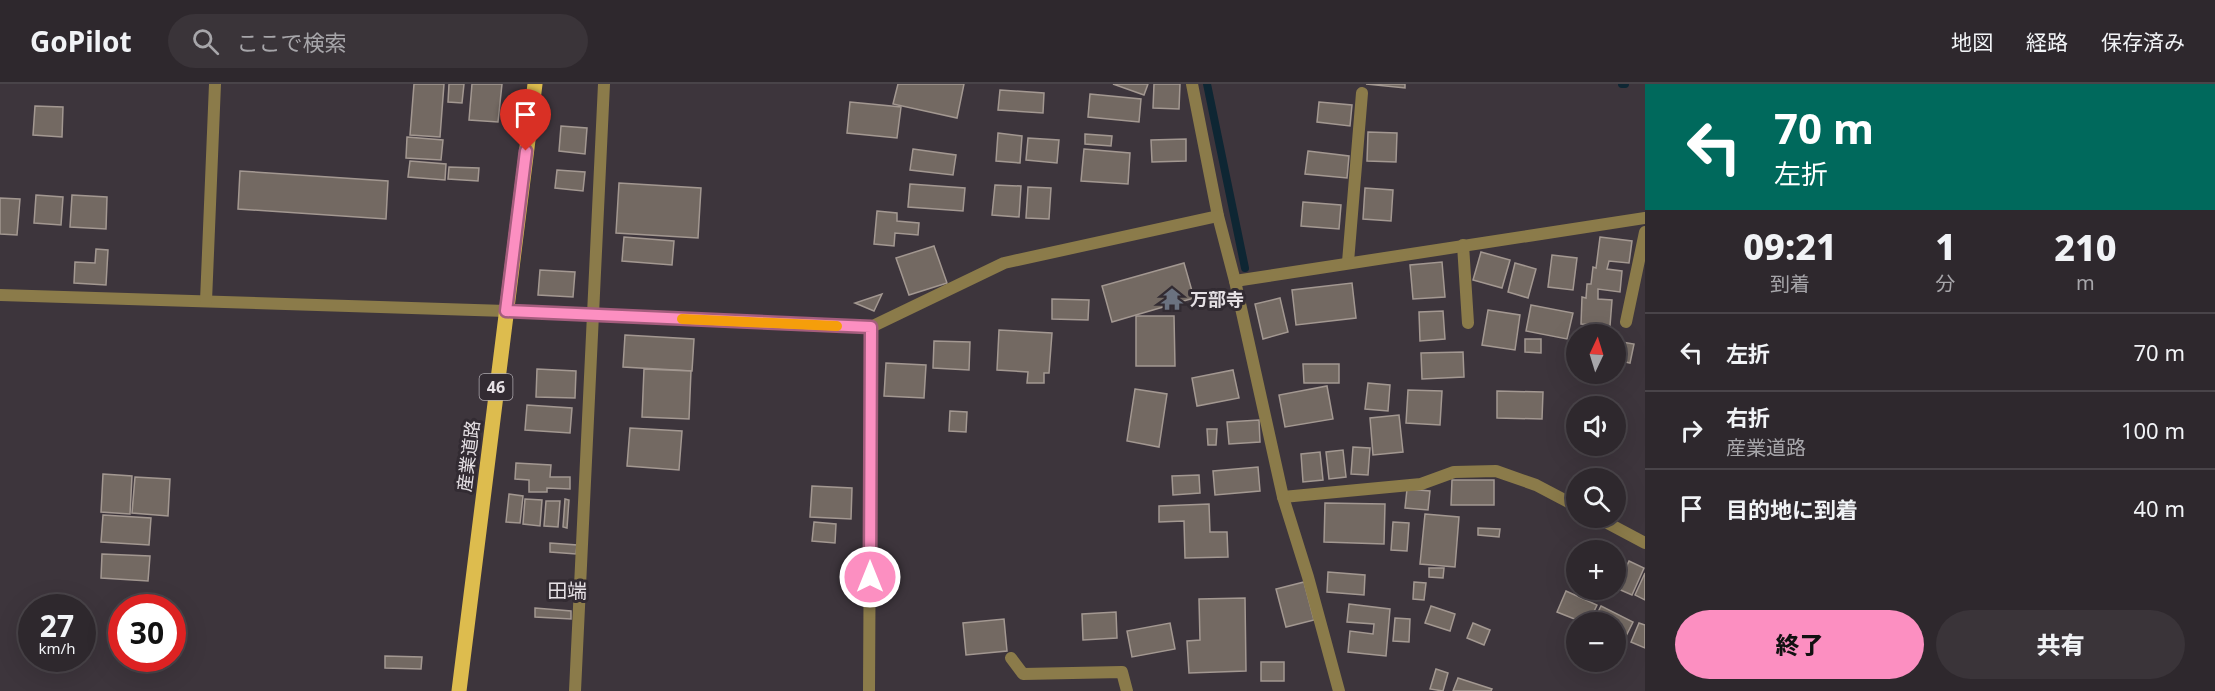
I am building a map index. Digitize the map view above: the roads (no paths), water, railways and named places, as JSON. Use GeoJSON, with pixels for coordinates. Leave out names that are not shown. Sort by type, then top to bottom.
{"type":"FeatureCollection","features":[{"type":"Feature","properties":{"kind":"main road","name":"産業道路"},"geometry":{"type":"LineString","coordinates":[[459,691],[535,84]]}},
{"type":"Feature","properties":{"kind":"street"},"geometry":{"type":"LineString","coordinates":[[206,301],[215,84]]}},
{"type":"Feature","properties":{"kind":"street"},"geometry":{"type":"LineString","coordinates":[[575,691],[604,84]]}},
{"type":"Feature","properties":{"kind":"street"},"geometry":{"type":"LineString","coordinates":[[1192,84],[1218,216],[1235,281],[1283,497],[1308,577],[1339,691]]}},
{"type":"Feature","properties":{"kind":"street"},"geometry":{"type":"LineString","coordinates":[[1348,262],[1362,93]]}},
{"type":"Feature","properties":{"kind":"street"},"geometry":{"type":"LineString","coordinates":[[0,295],[506,311],[871,327],[1004,263],[1218,216]]}},
{"type":"Feature","properties":{"kind":"street"},"geometry":{"type":"LineString","coordinates":[[1235,281],[1645,218]]}},
{"type":"Feature","properties":{"kind":"street"},"geometry":{"type":"LineString","coordinates":[[1626,322],[1645,232]]}},
{"type":"Feature","properties":{"kind":"street"},"geometry":{"type":"LineString","coordinates":[[1463,245],[1468,323]]}},
{"type":"Feature","properties":{"kind":"street"},"geometry":{"type":"LineString","coordinates":[[869,691],[871,327]]}},
{"type":"Feature","properties":{"kind":"street"},"geometry":{"type":"LineString","coordinates":[[1283,497],[1420,483],[1454,472],[1496,471],[1536,485],[1566,501]]}},
{"type":"Feature","properties":{"kind":"street"},"geometry":{"type":"LineString","coordinates":[[1617,528],[1645,543]]}},
{"type":"Feature","properties":{"kind":"street"},"geometry":{"type":"LineString","coordinates":[[1011,658],[1023,674],[1122,672],[1127,691]]}},
{"type":"Feature","properties":{"kind":"waterway"},"geometry":{"type":"LineString","coordinates":[[1207,84],[1245,268]]}},
{"type":"Feature","properties":{"kind":"place","name":"万部寺"},"geometry":{"type":"Point","coordinates":[1172,299]}},
{"type":"Feature","properties":{"kind":"district","name":"田端"},"geometry":{"type":"Point","coordinates":[567,590]}}]}
